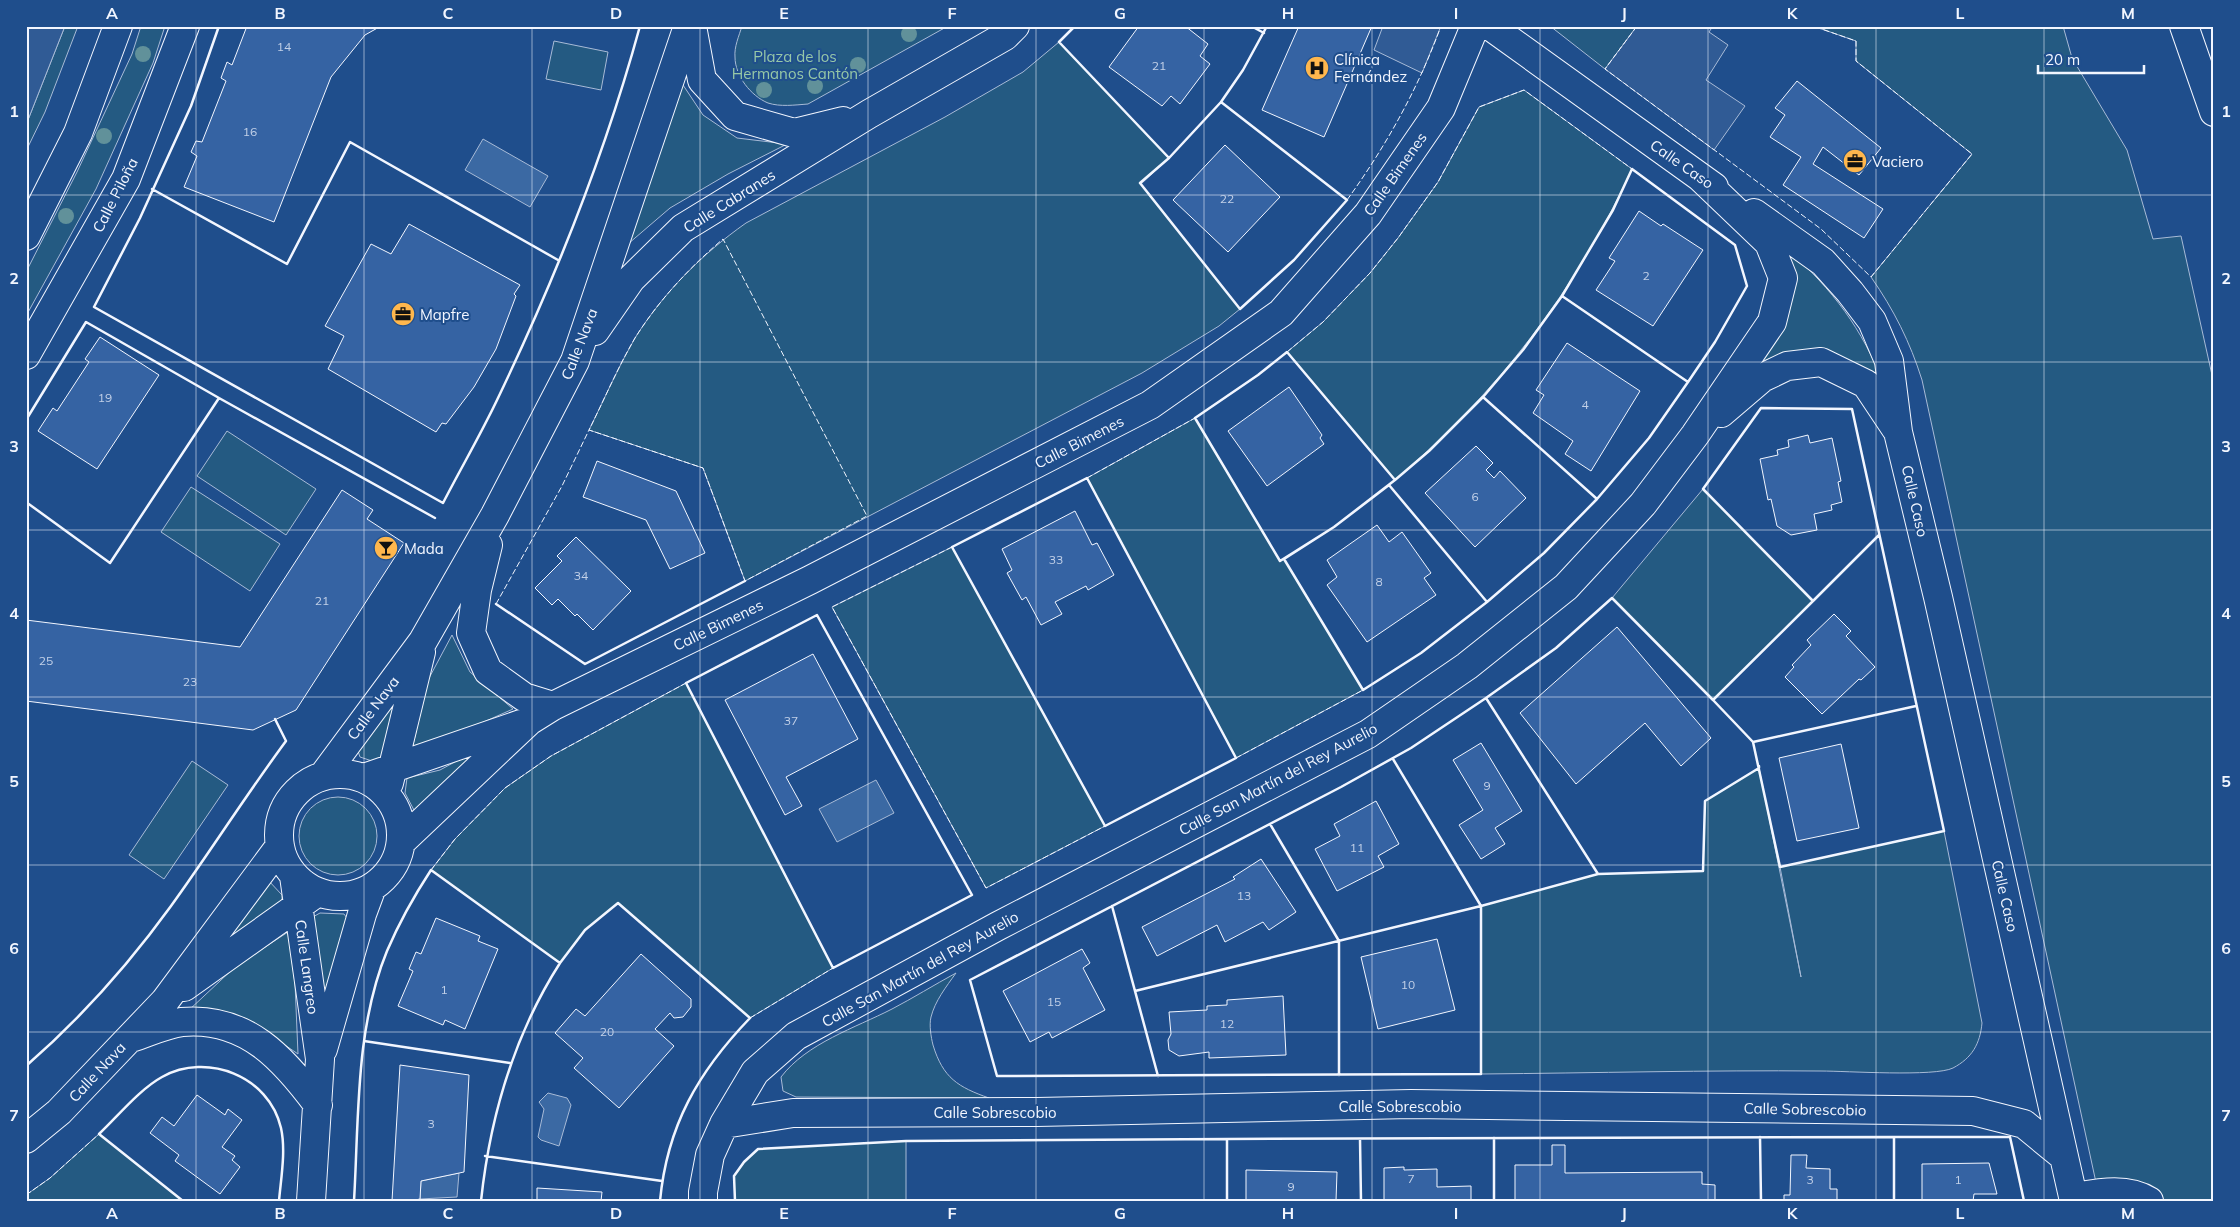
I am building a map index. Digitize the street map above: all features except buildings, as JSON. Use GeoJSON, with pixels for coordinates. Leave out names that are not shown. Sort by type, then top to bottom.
{"type":"FeatureCollection","features":[{"type":"Feature","properties":{"kind":"main road"},"geometry":{"type":"LineString","coordinates":[[26,236],[78,133],[118,26]]}},
{"type":"Feature","properties":{"kind":"main road","name":"Calle Piloña"},"geometry":{"type":"LineString","coordinates":[[26,355],[126,179],[185,26]]}},
{"type":"Feature","properties":{"kind":"main road","name":"Calle Nava"},"geometry":{"type":"LineString","coordinates":[[323,776],[423,641],[495,515],[575,361],[688,26]]}},
{"type":"Feature","properties":{"kind":"main road","name":"Calle Cabranes"},"geometry":{"type":"LineString","coordinates":[[692,26],[702,80],[735,116],[794,133],[869,114]]}},
{"type":"Feature","properties":{"kind":"main road","name":"Calle Cabranes"},"geometry":{"type":"LineString","coordinates":[[575,361],[631,279],[683,228],[869,114],[1005,36],[1015,26]]}},
{"type":"Feature","properties":{"kind":"main road","name":"Calle Bimenes"},"geometry":{"type":"LineString","coordinates":[[401,842],[529,721],[553,706],[810,580],[1150,405],[1281,313],[1368,214],[1441,108],[1476,26]]}},
{"type":"Feature","properties":{"kind":"main road","name":"Calle Caso"},"geometry":{"type":"LineString","coordinates":[[1490,26],[1700,177],[1790,237],[1823,262],[1850,292],[1872,321],[1889,361],[1898,432],[1938,597],[2074,1199]]}},
{"type":"Feature","properties":{"kind":"main road"},"geometry":{"type":"LineString","coordinates":[[2184,26],[2214,112]]}},
{"type":"Feature","properties":{"kind":"main road","name":"Calle San Martín del Rey Aurelio"},"geometry":{"type":"LineString","coordinates":[[703,1201],[710,1155],[724,1124],[755,1072],[796,1036],[998,926],[1368,734],[1467,666],[1566,587],[1643,504],[1695,435],[1772,322],[1783,278],[1768,243],[1700,177]]}},
{"type":"Feature","properties":{"kind":"main road"},"geometry":{"type":"LineString","coordinates":[[1695,435],[1762,378],[1787,366],[1821,362],[1866,384],[1898,432]]}},
{"type":"Feature","properties":{"kind":"main road"},"geometry":{"type":"LineString","coordinates":[[495,515],[477,590],[472,633],[488,671],[524,697],[553,706]]}},
{"type":"Feature","properties":{"kind":"main road","name":"Calle Nava"},"geometry":{"type":"LineString","coordinates":[[387,794],[423,641]]}},
{"type":"Feature","properties":{"kind":"main road","name":"Calle Bimenes"},"geometry":{"type":"LineString","coordinates":[[364,778],[529,721]]}},
{"type":"Feature","properties":{"kind":"main road"},"geometry":{"type":"LineString","coordinates":[[344,773],[364,778],[376,784],[387,794],[396,809],[401,825],[401,842],[396,860],[386,876],[372,887],[354,895],[308,899],[305,885],[294,876],[285,862],[280,846],[280,828],[284,810],[294,795],[307,784],[323,776],[344,773]]}},
{"type":"Feature","properties":{"kind":"main road","name":"Calle Nava"},"geometry":{"type":"LineString","coordinates":[[26,1139],[59,1112],[165,1001],[280,846]]}},
{"type":"Feature","properties":{"kind":"main road","name":"Calle Langreo"},"geometry":{"type":"LineString","coordinates":[[320,1059],[362,914],[372,887]]}},
{"type":"Feature","properties":{"kind":"main road","name":"Calle Nava"},"geometry":{"type":"LineString","coordinates":[[165,1001],[308,899]]}},
{"type":"Feature","properties":{"kind":"main road","name":"Calle Langreo"},"geometry":{"type":"LineString","coordinates":[[308,899],[320,1059],[312,1201]]}},
{"type":"Feature","properties":{"kind":"main road"},"geometry":{"type":"LineString","coordinates":[[129,1038],[182,1022],[216,1024],[242,1032],[269,1049],[294,1073],[318,1105]]}},
{"type":"Feature","properties":{"kind":"main road","name":"Calle Sobrescobio"},"geometry":{"type":"LineString","coordinates":[[724,1124],[793,1113],[1037,1112],[1411,1104],[1974,1111],[2024,1124],[2063,1156]]}},
{"type":"Feature","properties":{"kind":"main road"},"geometry":{"type":"LineString","coordinates":[[2074,1199],[2101,1193],[2130,1193],[2149,1201]]}},
{"type":"Feature","properties":{"kind":"green space"},"geometry":{"type":"Polygon","coordinates":[[[65,26],[78,26],[45,112],[26,151],[26,125],[65,26]]]}},
{"type":"Feature","properties":{"kind":"green space"},"geometry":{"type":"Polygon","coordinates":[[[141,26],[165,26],[153,63],[96,189],[26,316],[26,272],[77,172],[132,54],[141,26]]]}},
{"type":"Feature","properties":{"kind":"green space","name":"Plaza de los Hermanos Cantón"},"geometry":{"type":"Polygon","coordinates":[[[742,26],[948,26],[808,104],[777,105],[768,103],[756,96],[741,78],[736,64],[735,53],[742,26]]]}},
{"type":"Feature","properties":{"kind":"green space"},"geometry":{"type":"Polygon","coordinates":[[[1550,26],[1637,26],[1605,69],[1550,26]]]}},
{"type":"Feature","properties":{"kind":"green space"},"geometry":{"type":"Polygon","coordinates":[[[1813,26],[2063,26],[2072,58],[2127,150],[2153,239],[2181,236],[2214,384],[2214,1201],[2100,1201],[1922,380],[1901,327],[1871,277],[1972,154],[1856,61],[1856,41],[1813,26]]]}},
{"type":"Feature","properties":{"kind":"green space"},"geometry":{"type":"Polygon","coordinates":[[[554,41],[608,52],[601,90],[546,79],[554,41]]]}},
{"type":"Feature","properties":{"kind":"green space"},"geometry":{"type":"Polygon","coordinates":[[[1059,42],[1169,158],[1141,184],[1240,309],[1219,326],[1142,373],[745,581],[703,468],[589,430],[635,338],[658,305],[685,275],[714,248],[746,223],[945,117],[1023,72],[1059,42]]]}},
{"type":"Feature","properties":{"kind":"green space"},"geometry":{"type":"Polygon","coordinates":[[[681,82],[703,115],[737,138],[787,144],[728,174],[670,208],[628,244],[681,82]]]}},
{"type":"Feature","properties":{"kind":"green space"},"geometry":{"type":"Polygon","coordinates":[[[1524,90],[1632,169],[1610,214],[1585,257],[1531,338],[1467,412],[1395,480],[1287,352],[1323,322],[1370,273],[1398,238],[1438,182],[1479,107],[1524,90]]]}},
{"type":"Feature","properties":{"kind":"green space"},"geometry":{"type":"Polygon","coordinates":[[[1788,250],[1819,280],[1845,311],[1866,345],[1884,385],[1853,362],[1823,351],[1791,352],[1755,365],[1791,264],[1788,250]]]}},
{"type":"Feature","properties":{"kind":"green space"},"geometry":{"type":"Polygon","coordinates":[[[1195,418],[1280,561],[1284,559],[1363,690],[1236,758],[1087,478],[1195,418]]]}},
{"type":"Feature","properties":{"kind":"green space"},"geometry":{"type":"Polygon","coordinates":[[[227,431],[316,489],[286,535],[197,476],[227,431]]]}},
{"type":"Feature","properties":{"kind":"green space"},"geometry":{"type":"Polygon","coordinates":[[[191,487],[280,544],[250,591],[161,532],[191,487]]]}},
{"type":"Feature","properties":{"kind":"green space"},"geometry":{"type":"Polygon","coordinates":[[[1703,489],[1813,601],[1713,700],[1612,598],[1703,489]]]}},
{"type":"Feature","properties":{"kind":"green space"},"geometry":{"type":"Polygon","coordinates":[[[952,547],[1105,826],[986,888],[832,607],[952,547]]]}},
{"type":"Feature","properties":{"kind":"green space"},"geometry":{"type":"Polygon","coordinates":[[[452,635],[470,672],[513,709],[432,745],[412,749],[428,680],[452,635]]]}},
{"type":"Feature","properties":{"kind":"green space"},"geometry":{"type":"Polygon","coordinates":[[[686,683],[833,968],[750,1018],[618,903],[585,930],[560,963],[431,870],[455,839],[505,788],[551,756],[686,683]]]}},
{"type":"Feature","properties":{"kind":"green space"},"geometry":{"type":"Polygon","coordinates":[[[402,686],[383,759],[375,762],[360,757],[358,751],[402,686]]]}},
{"type":"Feature","properties":{"kind":"green space"},"geometry":{"type":"Polygon","coordinates":[[[488,744],[415,812],[405,793],[407,778],[440,770],[488,744]]]}},
{"type":"Feature","properties":{"kind":"green space"},"geometry":{"type":"Polygon","coordinates":[[[192,761],[228,785],[164,879],[129,855],[192,761]]]}},
{"type":"Feature","properties":{"kind":"green space"},"geometry":{"type":"Polygon","coordinates":[[[1759,768],[1801,977],[1780,867],[1944,831],[1982,1023],[1977,1044],[1970,1055],[1953,1068],[1928,1072],[1736,1071],[1481,1074],[1481,906],[1598,874],[1703,871],[1705,801],[1759,768]]]}},
{"type":"Feature","properties":{"kind":"green space"},"geometry":{"type":"Polygon","coordinates":[[[338,797],[353,800],[370,814],[374,821],[377,836],[374,851],[360,868],[353,872],[338,875],[323,872],[306,858],[302,851],[299,836],[302,821],[316,804],[323,800],[338,797]]]}},
{"type":"Feature","properties":{"kind":"green space"},"geometry":{"type":"Polygon","coordinates":[[[268,880],[282,895],[282,905],[198,967],[268,880]]]}},
{"type":"Feature","properties":{"kind":"green space"},"geometry":{"type":"Polygon","coordinates":[[[320,913],[344,914],[349,921],[324,1015],[311,918],[320,913]]]}},
{"type":"Feature","properties":{"kind":"green space"},"geometry":{"type":"Polygon","coordinates":[[[288,932],[295,983],[298,1054],[247,1019],[188,1011],[236,966],[288,932]]]}},
{"type":"Feature","properties":{"kind":"green space"},"geometry":{"type":"Polygon","coordinates":[[[956,973],[941,994],[931,1017],[933,1045],[942,1066],[953,1080],[969,1090],[989,1098],[796,1097],[783,1091],[781,1077],[804,1055],[832,1037],[892,1009],[956,973]]]}},
{"type":"Feature","properties":{"kind":"green space"},"geometry":{"type":"Polygon","coordinates":[[[99,1134],[183,1201],[26,1201],[26,1195],[50,1178],[99,1134]]]}},
{"type":"Feature","properties":{"kind":"green space"},"geometry":{"type":"Polygon","coordinates":[[[906,1141],[906,1201],[735,1201],[734,1176],[744,1162],[758,1149],[906,1141]]]}},
{"type":"Feature","properties":{"kind":"shaded area"},"geometry":{"type":"Polygon","coordinates":[[[26,26],[65,26],[26,125],[26,26]]]}},
{"type":"Feature","properties":{"kind":"shaded area"},"geometry":{"type":"Polygon","coordinates":[[[1383,26],[1441,26],[1422,73],[1374,50],[1383,26]]]}},
{"type":"Feature","properties":{"kind":"shaded area"},"geometry":{"type":"Polygon","coordinates":[[[1637,26],[1713,26],[1709,32],[1728,45],[1706,80],[1745,106],[1714,150],[1605,69],[1637,26]]]}},
{"type":"Feature","properties":{"kind":"shaded area"},"geometry":{"type":"Polygon","coordinates":[[[483,139],[548,176],[530,207],[465,170],[483,139]]]}},
{"type":"Feature","properties":{"kind":"shaded area"},"geometry":{"type":"Polygon","coordinates":[[[876,780],[894,813],[837,842],[819,809],[876,780]]]}},
{"type":"Feature","properties":{"kind":"shaded area"},"geometry":{"type":"Polygon","coordinates":[[[548,1093],[567,1098],[571,1105],[559,1146],[541,1140],[538,1137],[544,1109],[539,1102],[548,1093]]]}},
{"type":"Feature","properties":{"kind":"shaded area"},"geometry":{"type":"Polygon","coordinates":[[[459,1173],[457,1197],[420,1199],[421,1181],[459,1173]]]}},
{"type":"Feature","properties":{"kind":"fence"},"geometry":{"type":"LineString","coordinates":[[1347,200],[1375,159],[1400,116],[1422,72],[1441,26]]}},
{"type":"Feature","properties":{"kind":"fence"},"geometry":{"type":"LineString","coordinates":[[1637,26],[1605,69],[1821,229],[1871,277],[1972,154],[1856,61],[1856,41],[1813,26]]}},
{"type":"Feature","properties":{"kind":"fence"},"geometry":{"type":"LineString","coordinates":[[1287,352],[1323,322],[1370,273],[1398,238],[1438,182],[1479,107],[1524,90],[1632,169]]}},
{"type":"Feature","properties":{"kind":"fence"},"geometry":{"type":"LineString","coordinates":[[496,604],[562,486],[589,430],[703,468],[745,581],[867,516],[723,239],[675,285],[644,324],[623,360],[589,430]]}},
{"type":"Feature","properties":{"kind":"fence"},"geometry":{"type":"LineString","coordinates":[[1087,478],[1195,418]]}},
{"type":"Feature","properties":{"kind":"fence"},"geometry":{"type":"LineString","coordinates":[[952,547],[832,607],[986,888],[1105,826]]}},
{"type":"Feature","properties":{"kind":"fence"},"geometry":{"type":"LineString","coordinates":[[431,870],[455,839],[505,788],[551,756],[686,683]]}},
{"type":"Feature","properties":{"kind":"fence"},"geometry":{"type":"LineString","coordinates":[[1236,758],[1363,690]]}},
{"type":"Feature","properties":{"kind":"fence"},"geometry":{"type":"LineString","coordinates":[[750,1018],[833,968]]}},
{"type":"Feature","properties":{"kind":"fence"},"geometry":{"type":"LineString","coordinates":[[26,1195],[50,1178],[99,1134]]}},
{"type":"Feature","properties":{"kind":"wall"},"geometry":{"type":"LineString","coordinates":[[219,26],[191,106],[140,218],[94,307],[443,503],[498,398],[559,262],[595,169],[640,26]]}},
{"type":"Feature","properties":{"kind":"wall"},"geometry":{"type":"LineString","coordinates":[[1075,26],[1059,42],[1169,158],[1140,183],[1240,309],[1294,260],[1347,200],[1221,102],[1243,70],[1267,26]]}},
{"type":"Feature","properties":{"kind":"wall"},"geometry":{"type":"LineString","coordinates":[[1251,26],[1264,33]]}},
{"type":"Feature","properties":{"kind":"wall"},"geometry":{"type":"LineString","coordinates":[[1169,158],[1221,102]]}},
{"type":"Feature","properties":{"kind":"wall"},"geometry":{"type":"LineString","coordinates":[[152,189],[287,264],[350,142],[558,260]]}},
{"type":"Feature","properties":{"kind":"wall"},"geometry":{"type":"LineString","coordinates":[[1562,296],[1613,210],[1632,169],[1735,245],[1747,286],[1715,342],[1688,382]]}},
{"type":"Feature","properties":{"kind":"wall"},"geometry":{"type":"LineString","coordinates":[[1483,397],[1523,350],[1562,296],[1688,382],[1649,438],[1597,499]]}},
{"type":"Feature","properties":{"kind":"wall"},"geometry":{"type":"LineString","coordinates":[[26,420],[86,322],[219,398],[110,563],[26,502]]}},
{"type":"Feature","properties":{"kind":"wall"},"geometry":{"type":"LineString","coordinates":[[1287,352],[1395,480],[1334,527],[1280,561],[1195,418],[1258,375],[1287,352]]}},
{"type":"Feature","properties":{"kind":"wall"},"geometry":{"type":"LineString","coordinates":[[1395,480],[1429,451],[1483,397],[1597,499],[1544,553],[1487,602]]}},
{"type":"Feature","properties":{"kind":"wall"},"geometry":{"type":"LineString","coordinates":[[219,398],[435,518]]}},
{"type":"Feature","properties":{"kind":"wall"},"geometry":{"type":"LineString","coordinates":[[1761,408],[1852,409],[1944,831],[1780,867],[1753,742],[1713,700],[1813,601],[1703,489],[1761,408]]}},
{"type":"Feature","properties":{"kind":"wall"},"geometry":{"type":"LineString","coordinates":[[1087,478],[1236,758],[1105,826],[952,547],[1087,478]]}},
{"type":"Feature","properties":{"kind":"wall"},"geometry":{"type":"LineString","coordinates":[[1389,485],[1487,602],[1421,653],[1363,690],[1284,559],[1334,527],[1389,485]]}},
{"type":"Feature","properties":{"kind":"wall"},"geometry":{"type":"LineString","coordinates":[[1813,601],[1879,535]]}},
{"type":"Feature","properties":{"kind":"wall"},"geometry":{"type":"LineString","coordinates":[[496,604],[585,664],[745,581]]}},
{"type":"Feature","properties":{"kind":"wall"},"geometry":{"type":"LineString","coordinates":[[1486,698],[1556,648],[1612,598],[1713,700]]}},
{"type":"Feature","properties":{"kind":"wall"},"geometry":{"type":"LineString","coordinates":[[817,615],[972,895],[833,968],[686,683],[817,615]]}},
{"type":"Feature","properties":{"kind":"wall"},"geometry":{"type":"LineString","coordinates":[[1486,698],[1598,874],[1481,906],[1481,1074],[997,1076],[970,980],[1341,787],[1411,748],[1486,698]]}},
{"type":"Feature","properties":{"kind":"wall"},"geometry":{"type":"LineString","coordinates":[[1753,742],[1916,706]]}},
{"type":"Feature","properties":{"kind":"wall"},"geometry":{"type":"LineString","coordinates":[[26,1066],[85,1010],[138,949],[171,906],[286,741],[275,719]]}},
{"type":"Feature","properties":{"kind":"wall"},"geometry":{"type":"LineString","coordinates":[[1135,991],[1481,906],[1393,759]]}},
{"type":"Feature","properties":{"kind":"wall"},"geometry":{"type":"LineString","coordinates":[[1598,874],[1703,871],[1705,801],[1759,768],[1759,766]]}},
{"type":"Feature","properties":{"kind":"wall"},"geometry":{"type":"LineString","coordinates":[[1270,824],[1339,941],[1339,1075]]}},
{"type":"Feature","properties":{"kind":"wall"},"geometry":{"type":"LineString","coordinates":[[354,1201],[360,1074],[369,1011],[387,951],[407,910],[431,870],[560,963],[585,930],[618,903],[750,1018],[715,1059],[688,1102],[670,1148],[660,1201]]}},
{"type":"Feature","properties":{"kind":"wall"},"geometry":{"type":"LineString","coordinates":[[1112,906],[1158,1076]]}},
{"type":"Feature","properties":{"kind":"wall"},"geometry":{"type":"LineString","coordinates":[[481,1201],[491,1138],[507,1078],[517,1048],[530,1019],[560,963]]}},
{"type":"Feature","properties":{"kind":"wall"},"geometry":{"type":"LineString","coordinates":[[364,1041],[510,1063]]}},
{"type":"Feature","properties":{"kind":"wall"},"geometry":{"type":"LineString","coordinates":[[183,1201],[99,1134],[137,1096],[154,1082],[180,1070],[198,1067],[216,1068],[250,1082],[264,1095],[274,1110],[281,1128],[283,1146],[279,1201]]}},
{"type":"Feature","properties":{"kind":"wall"},"geometry":{"type":"LineString","coordinates":[[1760,1137],[1761,1201]]}},
{"type":"Feature","properties":{"kind":"wall"},"geometry":{"type":"LineString","coordinates":[[1227,1201],[1227,1139],[1894,1137]]}},
{"type":"Feature","properties":{"kind":"wall"},"geometry":{"type":"LineString","coordinates":[[1894,1201],[1894,1137],[2010,1137],[2024,1201]]}},
{"type":"Feature","properties":{"kind":"wall"},"geometry":{"type":"LineString","coordinates":[[1494,1138],[1494,1201]]}},
{"type":"Feature","properties":{"kind":"wall"},"geometry":{"type":"LineString","coordinates":[[735,1201],[734,1176],[744,1162],[758,1149],[906,1141],[1227,1139]]}},
{"type":"Feature","properties":{"kind":"wall"},"geometry":{"type":"LineString","coordinates":[[1360,1139],[1361,1201]]}},
{"type":"Feature","properties":{"kind":"wall"},"geometry":{"type":"LineString","coordinates":[[485,1156],[662,1181]]}},
{"type":"Feature","properties":{"kind":"place","name":"Clínica Fernández"},"geometry":{"type":"Point","coordinates":[1317,68]}},
{"type":"Feature","properties":{"kind":"place","name":"Vaciero"},"geometry":{"type":"Point","coordinates":[1855,161]}},
{"type":"Feature","properties":{"kind":"place","name":"Mapfre"},"geometry":{"type":"Point","coordinates":[403,314]}},
{"type":"Feature","properties":{"kind":"place","name":"Mada"},"geometry":{"type":"Point","coordinates":[386,548]}}]}
